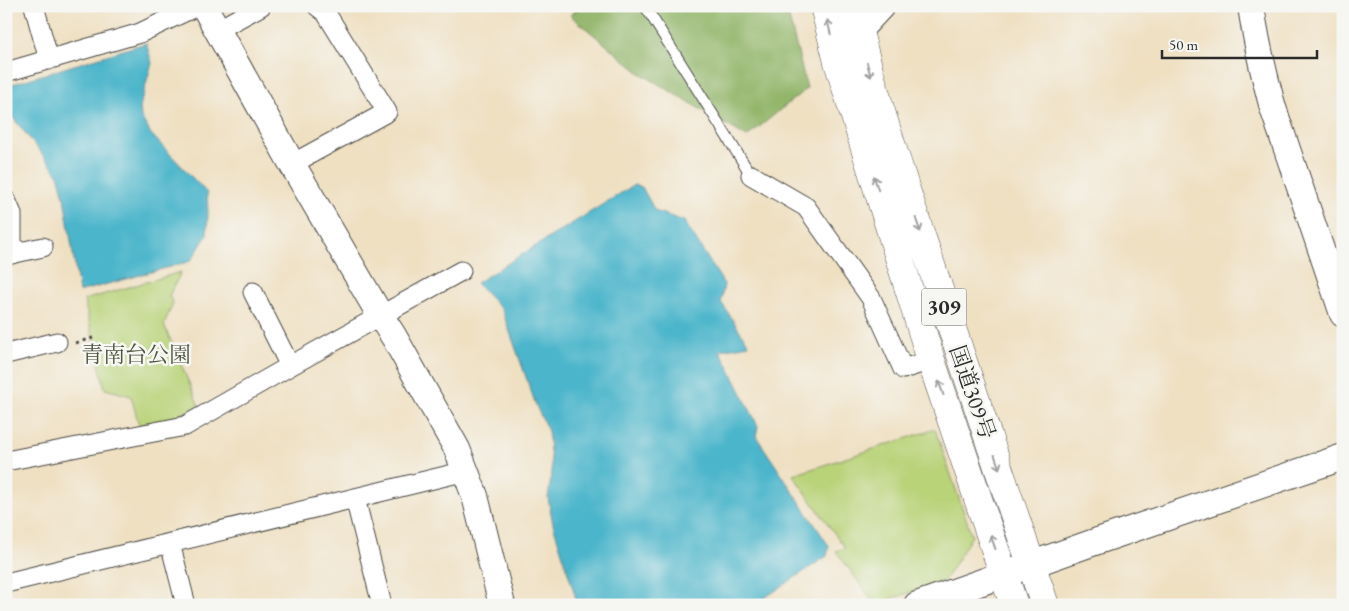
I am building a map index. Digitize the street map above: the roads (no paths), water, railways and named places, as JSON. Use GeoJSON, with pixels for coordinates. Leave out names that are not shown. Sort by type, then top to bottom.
{"type":"FeatureCollection","features":[{"type":"Feature","properties":{"kind":"highway","name":"国道309号"},"geometry":{"type":"LineString","coordinates":[[824,6],[838,62],[932,360],[1014,605]]}},
{"type":"Feature","properties":{"kind":"highway","name":"国道309号"},"geometry":{"type":"LineString","coordinates":[[852,6],[895,155],[944,307],[1045,605]]}},
{"type":"Feature","properties":{"kind":"street"},"geometry":{"type":"LineString","coordinates":[[34,6],[49,60]]}},
{"type":"Feature","properties":{"kind":"street"},"geometry":{"type":"LineString","coordinates":[[6,72],[140,33],[198,6]]}},
{"type":"Feature","properties":{"kind":"street"},"geometry":{"type":"LineString","coordinates":[[204,6],[292,164],[394,337],[457,449],[475,496],[502,605]]}},
{"type":"Feature","properties":{"kind":"street"},"geometry":{"type":"LineString","coordinates":[[217,30],[261,6]]}},
{"type":"Feature","properties":{"kind":"street"},"geometry":{"type":"LineString","coordinates":[[292,164],[387,112],[326,12],[317,6]]}},
{"type":"Feature","properties":{"kind":"street"},"geometry":{"type":"LineString","coordinates":[[859,35],[886,6]]}},
{"type":"Feature","properties":{"kind":"street"},"geometry":{"type":"LineString","coordinates":[[1251,6],[1254,30],[1273,108],[1343,314]]}},
{"type":"Feature","properties":{"kind":"street"},"geometry":{"type":"LineString","coordinates":[[751,175],[806,207],[871,298],[903,369],[932,360]]}},
{"type":"Feature","properties":{"kind":"street"},"geometry":{"type":"LineString","coordinates":[[6,200],[12,214],[9,254],[43,247]]}},
{"type":"Feature","properties":{"kind":"street"},"geometry":{"type":"LineString","coordinates":[[6,460],[185,426],[461,271]]}},
{"type":"Feature","properties":{"kind":"street"},"geometry":{"type":"LineString","coordinates":[[253,292],[290,366]]}},
{"type":"Feature","properties":{"kind":"street"},"geometry":{"type":"LineString","coordinates":[[6,354],[57,342]]}},
{"type":"Feature","properties":{"kind":"street"},"geometry":{"type":"LineString","coordinates":[[917,605],[1343,457]]}},
{"type":"Feature","properties":{"kind":"street"},"geometry":{"type":"LineString","coordinates":[[6,583],[466,471]]}},
{"type":"Feature","properties":{"kind":"street"},"geometry":{"type":"LineString","coordinates":[[355,498],[382,605]]}},
{"type":"Feature","properties":{"kind":"street"},"geometry":{"type":"LineString","coordinates":[[170,543],[186,605]]}},
{"type":"Feature","properties":{"kind":"lane"},"geometry":{"type":"LineString","coordinates":[[645,6],[751,175]]}},
{"type":"Feature","properties":{"kind":"water"},"geometry":{"type":"Polygon","coordinates":[[[146,43],[152,63],[140,105],[141,117],[151,134],[207,193],[207,235],[191,261],[79,292],[64,197],[58,174],[6,109],[6,86],[146,43]]]}},
{"type":"Feature","properties":{"kind":"water"},"geometry":{"type":"Polygon","coordinates":[[[634,185],[642,187],[655,211],[684,221],[724,284],[721,302],[749,345],[720,350],[758,426],[756,436],[829,546],[827,556],[754,605],[578,605],[553,524],[548,498],[552,472],[548,431],[537,408],[502,310],[476,283],[634,185]]]}},
{"type":"Feature","properties":{"kind":"park label","name":"青南台公園"},"geometry":{"type":"Point","coordinates":[136,354]}}]}
